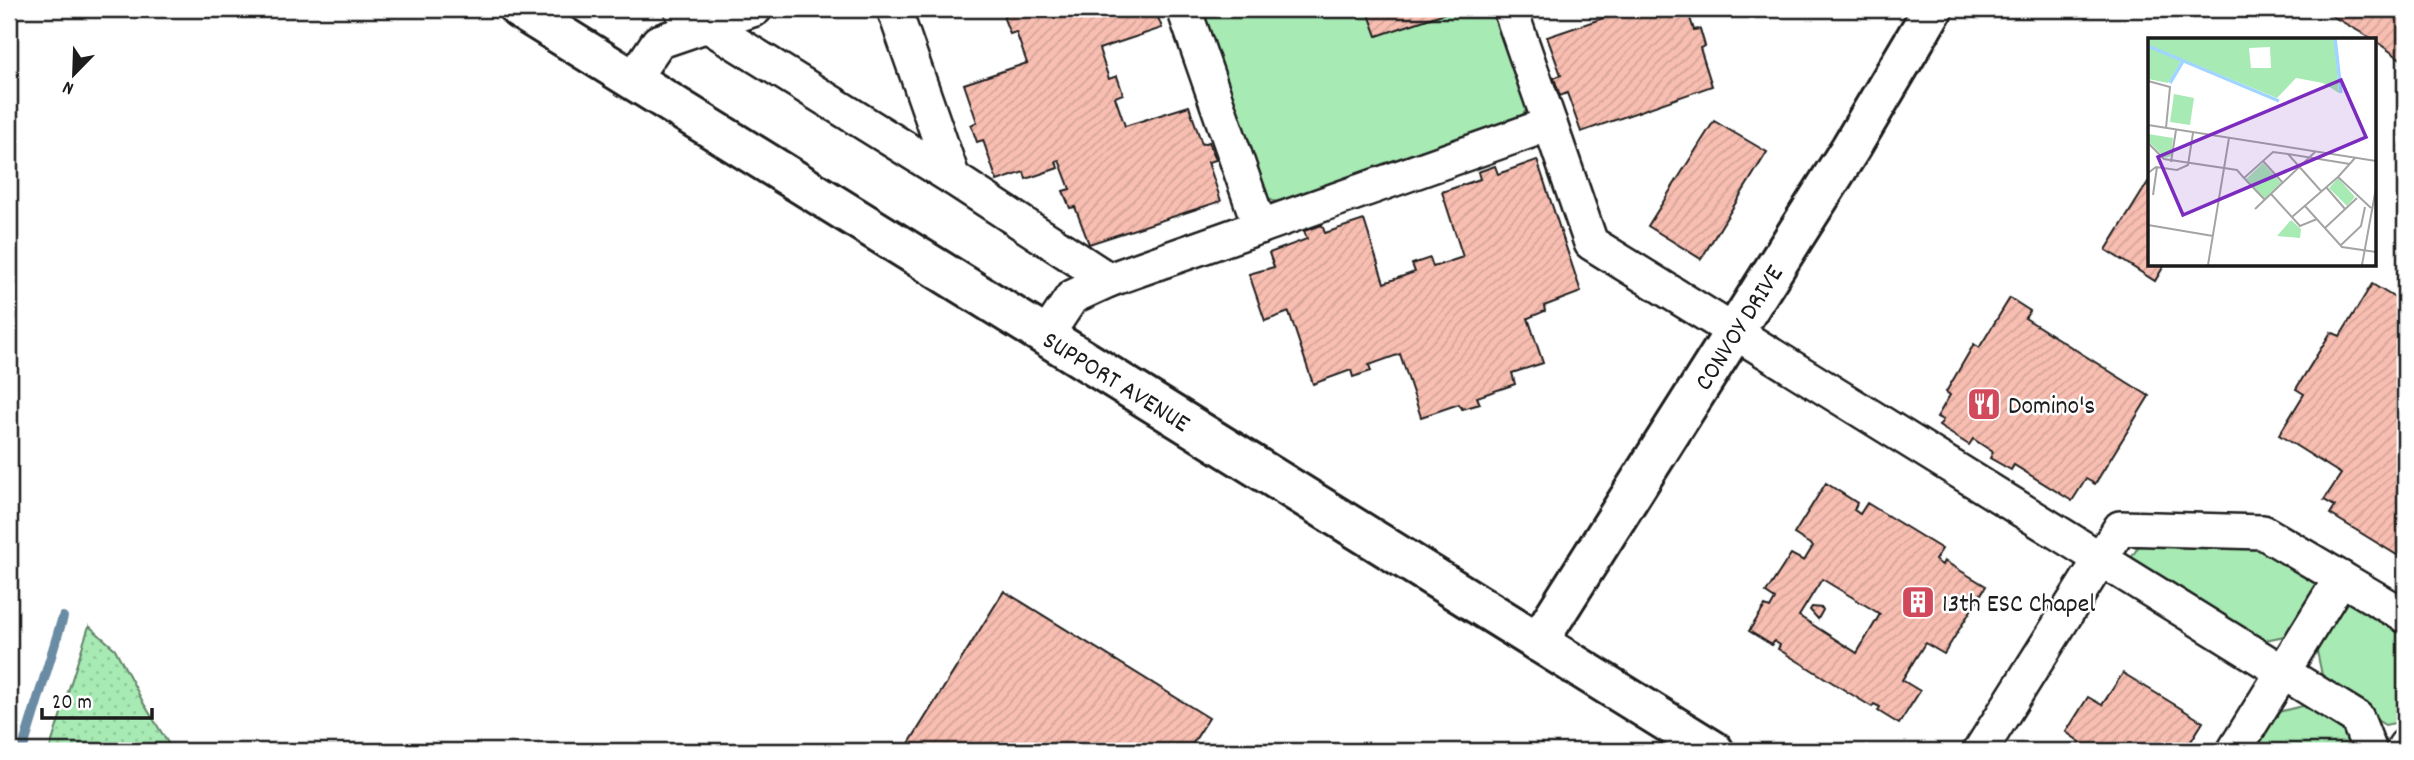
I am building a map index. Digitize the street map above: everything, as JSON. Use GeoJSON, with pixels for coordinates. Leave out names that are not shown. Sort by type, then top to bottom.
{"type":"FeatureCollection","features":[{"type":"Feature","properties":{"kind":"street","name":"SUPPORT AVENUE"},"geometry":{"type":"LineString","coordinates":[[519,9],[1714,751]]}},
{"type":"Feature","properties":{"kind":"street"},"geometry":{"type":"LineString","coordinates":[[633,79],[659,42],[694,17],[755,9]]}},
{"type":"Feature","properties":{"kind":"street"},"geometry":{"type":"LineString","coordinates":[[894,9],[953,178]]}},
{"type":"Feature","properties":{"kind":"street"},"geometry":{"type":"LineString","coordinates":[[1184,9],[1260,227]]}},
{"type":"Feature","properties":{"kind":"street"},"geometry":{"type":"LineString","coordinates":[[1510,9],[1591,243],[2357,718],[2371,751]]}},
{"type":"Feature","properties":{"kind":"street","name":"CONVOY DRIVE"},"geometry":{"type":"LineString","coordinates":[[1538,642],[1850,149],[1933,9]]}},
{"type":"Feature","properties":{"kind":"street"},"geometry":{"type":"LineString","coordinates":[[694,17],[953,178],[1109,280]]}},
{"type":"Feature","properties":{"kind":"street"},"geometry":{"type":"LineString","coordinates":[[1046,336],[1072,297],[1109,280],[1550,124]]}},
{"type":"Feature","properties":{"kind":"street"},"geometry":{"type":"LineString","coordinates":[[1980,751],[2120,528],[2263,532],[2405,616]]}},
{"type":"Feature","properties":{"kind":"street"},"geometry":{"type":"LineString","coordinates":[[2234,751],[2341,578]]}},
{"type":"Feature","properties":{"kind":"street"},"geometry":{"type":"LineString","coordinates":[[2402,751],[2405,746]]}},
{"type":"Feature","properties":{"kind":"green space"},"geometry":{"type":"Polygon","coordinates":[[[1195,9],[1498,9],[1531,103],[1513,128],[1291,204],[1273,201],[1263,194],[1195,9]]]}},
{"type":"Feature","properties":{"kind":"green space"},"geometry":{"type":"Polygon","coordinates":[[[2143,539],[2259,542],[2329,585],[2299,633],[2251,643],[2130,560],[2143,539]]]}},
{"type":"Feature","properties":{"kind":"green space"},"geometry":{"type":"Polygon","coordinates":[[[2342,596],[2405,634],[2405,721],[2385,725],[2325,689],[2315,642],[2342,596]]]}},
{"type":"Feature","properties":{"kind":"green space"},"geometry":{"type":"Polygon","coordinates":[[[89,626],[115,649],[173,751],[49,751],[89,626]]]}},
{"type":"Feature","properties":{"kind":"green space"},"geometry":{"type":"Polygon","coordinates":[[[2315,703],[2347,723],[2359,751],[2246,751],[2270,714],[2315,703]]]}},
{"type":"Feature","properties":{"kind":"building"},"geometry":{"type":"Polygon","coordinates":[[[1009,9],[1155,9],[1162,28],[1099,49],[1109,79],[1117,76],[1123,94],[1115,97],[1125,126],[1189,106],[1202,144],[1209,142],[1216,160],[1208,162],[1221,201],[1089,244],[1075,207],[1070,208],[1063,191],[1070,189],[1059,160],[1056,161],[1058,168],[1026,179],[1024,172],[997,181],[983,140],[977,142],[971,125],[977,122],[964,84],[1027,63],[1016,32],[1010,34],[1003,16],[1010,13],[1009,9]]]}},
{"type":"Feature","properties":{"kind":"building"},"geometry":{"type":"Polygon","coordinates":[[[1367,9],[1447,9],[1448,12],[1377,36],[1367,9]]]}},
{"type":"Feature","properties":{"kind":"building"},"geometry":{"type":"Polygon","coordinates":[[[1610,9],[1687,9],[1694,30],[1700,29],[1705,46],[1700,48],[1712,86],[1581,132],[1567,93],[1560,96],[1554,78],[1561,75],[1547,37],[1612,15],[1610,9]]]}},
{"type":"Feature","properties":{"kind":"building"},"geometry":{"type":"Polygon","coordinates":[[[2320,9],[2405,9],[2405,62],[2376,41],[2376,38],[2371,38],[2320,9]]]}},
{"type":"Feature","properties":{"kind":"building"},"geometry":{"type":"Polygon","coordinates":[[[1714,121],[1767,152],[1701,259],[1648,226],[1714,121]]]}},
{"type":"Feature","properties":{"kind":"building"},"geometry":{"type":"Polygon","coordinates":[[[1537,160],[1581,292],[1544,306],[1545,311],[1528,318],[1543,363],[1512,373],[1515,384],[1477,397],[1480,404],[1462,409],[1459,404],[1421,417],[1400,354],[1369,365],[1371,371],[1353,377],[1351,370],[1313,384],[1289,312],[1265,321],[1249,274],[1274,267],[1269,253],[1307,239],[1304,231],[1322,225],[1325,233],[1364,220],[1384,283],[1415,272],[1412,264],[1430,258],[1433,267],[1463,257],[1442,192],[1480,179],[1478,172],[1495,166],[1498,174],[1537,160]]]}},
{"type":"Feature","properties":{"kind":"building"},"geometry":{"type":"Polygon","coordinates":[[[2148,182],[2148,266],[2164,266],[2155,281],[2106,250],[2148,182]]]}},
{"type":"Feature","properties":{"kind":"building"},"geometry":{"type":"Polygon","coordinates":[[[2372,284],[2405,304],[2405,560],[2330,514],[2335,506],[2324,500],[2341,474],[2279,435],[2304,394],[2296,389],[2331,332],[2340,336],[2372,284]]]}},
{"type":"Feature","properties":{"kind":"building"},"geometry":{"type":"Polygon","coordinates":[[[2010,298],[2030,311],[2025,318],[2149,396],[2095,484],[2086,479],[2072,501],[2014,465],[2011,470],[1990,458],[1993,452],[1973,439],[1969,445],[1939,426],[1943,420],[1937,417],[1950,395],[1946,392],[1974,344],[1979,348],[2010,298]]]}},
{"type":"Feature","properties":{"kind":"building","name":"13th ESC Chapel"},"geometry":{"type":"Polygon","coordinates":[[[1826,483],[1857,503],[1854,510],[1860,514],[1867,503],[1942,549],[1935,560],[1942,565],[1944,561],[1986,586],[1944,654],[1925,643],[1902,680],[1920,691],[1899,724],[1878,711],[1880,707],[1874,704],[1872,707],[1778,649],[1780,645],[1774,641],[1772,645],[1749,631],[1765,606],[1770,608],[1775,599],[1766,593],[1791,554],[1804,561],[1813,546],[1794,534],[1826,483]],[[1822,579],[1799,616],[1857,653],[1880,614],[1822,579]]]}},
{"type":"Feature","properties":{"kind":"building"},"geometry":{"type":"Polygon","coordinates":[[[1004,591],[1209,718],[1188,751],[918,751],[908,745],[1004,591]]]}},
{"type":"Feature","properties":{"kind":"building"},"geometry":{"type":"Polygon","coordinates":[[[1812,607],[1823,610],[1818,619],[1810,610],[1812,607]]]}},
{"type":"Feature","properties":{"kind":"building"},"geometry":{"type":"Polygon","coordinates":[[[2123,673],[2203,722],[2185,751],[2074,751],[2080,742],[2066,732],[2088,697],[2102,705],[2123,673]]]}},
{"type":"Feature","properties":{"kind":"waterway"},"geometry":{"type":"LineString","coordinates":[[22,751],[63,617]]}},
{"type":"Feature","properties":{"kind":"place","name":"Domino's"},"geometry":{"type":"Point","coordinates":[1984,404]}},
{"type":"Feature","properties":{"kind":"place","name":"13th ESC Chapel"},"geometry":{"type":"Point","coordinates":[1918,602]}}]}
